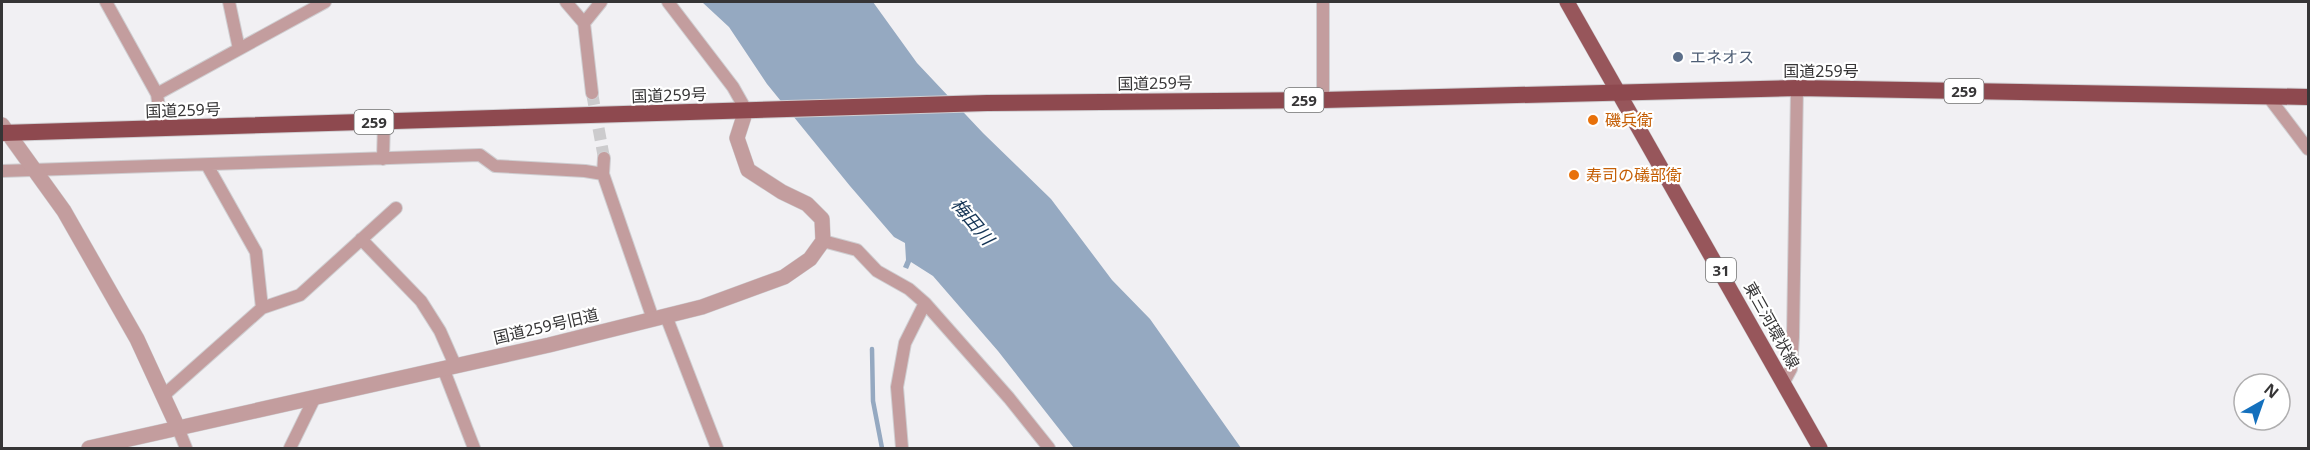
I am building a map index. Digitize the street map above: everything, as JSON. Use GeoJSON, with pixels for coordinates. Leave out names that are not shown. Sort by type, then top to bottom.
{"type":"FeatureCollection","features":[{"type":"Feature","properties":{"kind":"highway","name":"国道259号"},"geometry":{"type":"LineString","coordinates":[[4,130],[162,129],[987,104],[1323,100],[1797,88],[2308,97]]}},
{"type":"Feature","properties":{"kind":"main road","name":"東三河環状線"},"geometry":{"type":"LineString","coordinates":[[1568,2],[1820,448]]}},
{"type":"Feature","properties":{"kind":"street"},"geometry":{"type":"LineString","coordinates":[[106,2],[157,94],[162,129]]}},
{"type":"Feature","properties":{"kind":"street"},"geometry":{"type":"LineString","coordinates":[[229,2],[238,49]]}},
{"type":"Feature","properties":{"kind":"street"},"geometry":{"type":"LineString","coordinates":[[157,94],[325,2]]}},
{"type":"Feature","properties":{"kind":"street"},"geometry":{"type":"LineString","coordinates":[[566,2],[584,23],[592,93]]}},
{"type":"Feature","properties":{"kind":"street"},"geometry":{"type":"LineString","coordinates":[[584,23],[601,2]]}},
{"type":"Feature","properties":{"kind":"street"},"geometry":{"type":"LineString","coordinates":[[668,2],[733,87],[746,110],[737,138],[748,170],[782,192],[807,204],[822,219],[824,241],[857,250],[878,271],[909,289],[925,303],[1009,398],[1049,448]]}},
{"type":"Feature","properties":{"kind":"street"},"geometry":{"type":"LineString","coordinates":[[1323,2],[1323,100]]}},
{"type":"Feature","properties":{"kind":"street"},"geometry":{"type":"LineString","coordinates":[[1784,382],[1791,369],[1793,337],[1797,88]]}},
{"type":"Feature","properties":{"kind":"street"},"geometry":{"type":"LineString","coordinates":[[2267,95],[2308,149]]}},
{"type":"Feature","properties":{"kind":"street"},"geometry":{"type":"LineString","coordinates":[[382,159],[384,122]]}},
{"type":"Feature","properties":{"kind":"street"},"geometry":{"type":"LineString","coordinates":[[4,130],[64,211],[136,339],[164,395],[186,448]]}},
{"type":"Feature","properties":{"kind":"street"},"geometry":{"type":"LineString","coordinates":[[2,171],[480,155],[495,166],[603,174]]}},
{"type":"Feature","properties":{"kind":"street"},"geometry":{"type":"LineString","coordinates":[[604,158],[603,174],[659,318],[717,448]]}},
{"type":"Feature","properties":{"kind":"street"},"geometry":{"type":"LineString","coordinates":[[207,165],[256,252],[262,309]]}},
{"type":"Feature","properties":{"kind":"street"},"geometry":{"type":"LineString","coordinates":[[164,395],[262,309],[300,295],[396,208]]}},
{"type":"Feature","properties":{"kind":"street"},"geometry":{"type":"LineString","coordinates":[[361,239],[421,302],[440,331],[474,448]]}},
{"type":"Feature","properties":{"kind":"street","name":"国道259号旧道"},"geometry":{"type":"LineString","coordinates":[[89,448],[702,307],[784,277],[810,259],[824,241]]}},
{"type":"Feature","properties":{"kind":"street"},"geometry":{"type":"LineString","coordinates":[[902,448],[897,387],[905,342],[925,303]]}},
{"type":"Feature","properties":{"kind":"street"},"geometry":{"type":"LineString","coordinates":[[290,448],[315,397]]}},
{"type":"Feature","properties":{"kind":"water","name":"梅田川"},"geometry":{"type":"Polygon","coordinates":[[[702,2],[873,2],[917,63],[983,133],[1051,199],[1112,280],[1150,319],[1241,448],[1074,448],[998,351],[933,276],[911,262],[908,269],[903,267],[906,260],[905,243],[894,237],[850,186],[767,84],[729,27],[702,2]]]}},
{"type":"Feature","properties":{"kind":"waterway"},"geometry":{"type":"LineString","coordinates":[[872,349],[873,401],[882,448]]}},
{"type":"Feature","properties":{"kind":"tunnel"},"geometry":{"type":"LineString","coordinates":[[592,93],[604,158]]}},
{"type":"Feature","properties":{"kind":"place","name":"エネオス"},"geometry":{"type":"Point","coordinates":[1678,57]}},
{"type":"Feature","properties":{"kind":"place","name":"磯兵衛"},"geometry":{"type":"Point","coordinates":[1593,120]}},
{"type":"Feature","properties":{"kind":"place","name":"寿司の礒部衛"},"geometry":{"type":"Point","coordinates":[1574,175]}}]}
